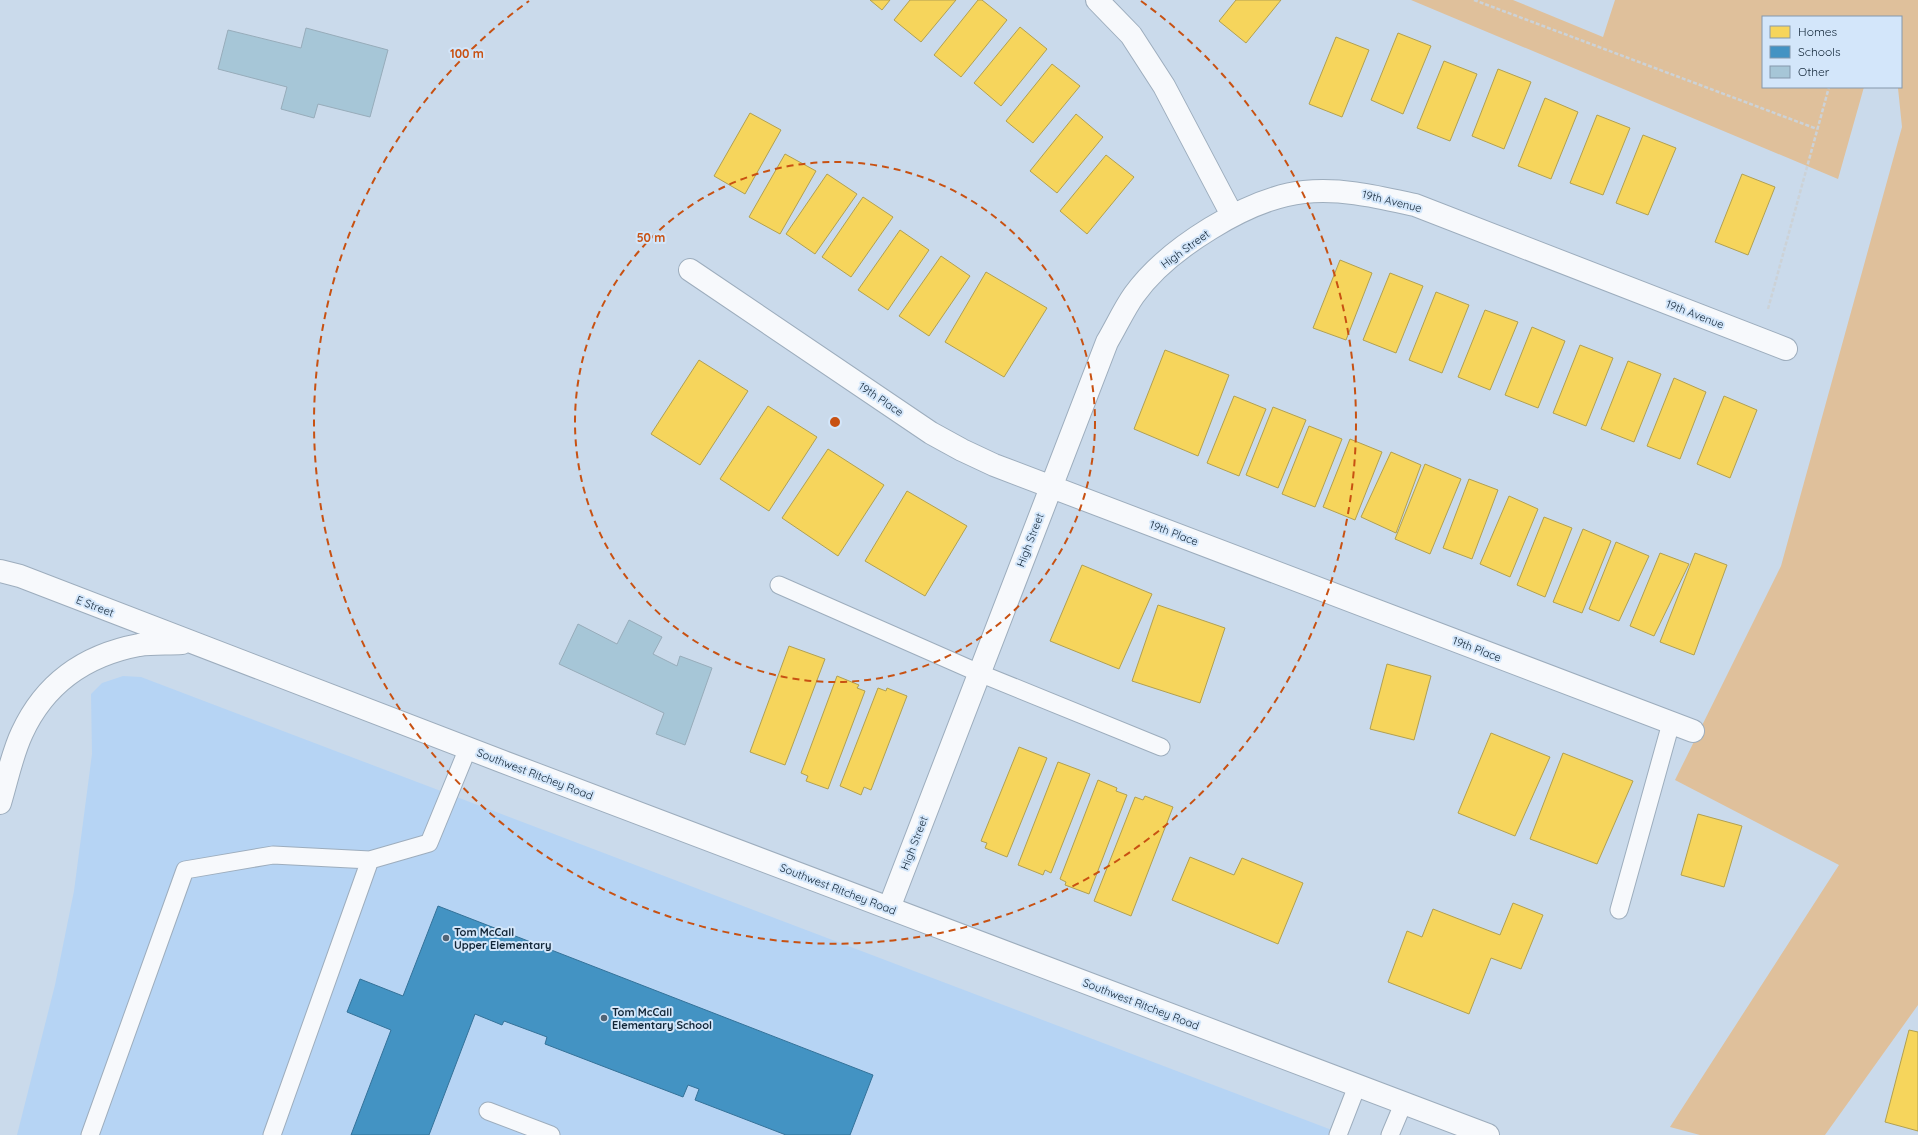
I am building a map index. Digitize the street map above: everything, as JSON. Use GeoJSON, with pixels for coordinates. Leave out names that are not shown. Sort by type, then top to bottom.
{"type":"FeatureCollection","features":[{"type":"Feature","properties":{"kind":"street"},"geometry":{"type":"LineString","coordinates":[[1097,0],[1131,35],[1164,86],[1232,215]]}},
{"type":"Feature","properties":{"kind":"street","name":"19th Avenue"},"geometry":{"type":"LineString","coordinates":[[1232,215],[1260,202],[1304,192],[1357,193],[1415,205],[1786,349]]}},
{"type":"Feature","properties":{"kind":"street","name":"High Street"},"geometry":{"type":"LineString","coordinates":[[889,908],[1107,342],[1134,295],[1166,260],[1232,215]]}},
{"type":"Feature","properties":{"kind":"street","name":"19th Place"},"geometry":{"type":"LineString","coordinates":[[690,270],[931,433],[994,465],[1693,731]]}},
{"type":"Feature","properties":{"kind":"street","name":"E Street"},"geometry":{"type":"LineString","coordinates":[[0,571],[20,576],[189,642]]}},
{"type":"Feature","properties":{"kind":"street"},"geometry":{"type":"LineString","coordinates":[[0,803],[22,734],[34,712],[47,693],[76,668],[104,654],[141,645],[189,642]]}},
{"type":"Feature","properties":{"kind":"street","name":"Southwest Ritchey Road"},"geometry":{"type":"LineString","coordinates":[[189,642],[1488,1135]]}},
{"type":"Feature","properties":{"kind":"lane"},"geometry":{"type":"LineString","coordinates":[[779,585],[980,673],[1161,746]]}},
{"type":"Feature","properties":{"kind":"lane"},"geometry":{"type":"LineString","coordinates":[[1619,910],[1671,722]]}},
{"type":"Feature","properties":{"kind":"lane"},"geometry":{"type":"LineString","coordinates":[[90,1135],[185,870],[273,855],[370,860],[429,843],[468,748]]}},
{"type":"Feature","properties":{"kind":"lane"},"geometry":{"type":"LineString","coordinates":[[272,1135],[370,860]]}},
{"type":"Feature","properties":{"kind":"lane"},"geometry":{"type":"LineString","coordinates":[[1338,1135],[1356,1086]]}},
{"type":"Feature","properties":{"kind":"lane"},"geometry":{"type":"LineString","coordinates":[[1390,1135],[1403,1104]]}},
{"type":"Feature","properties":{"kind":"lane"},"geometry":{"type":"LineString","coordinates":[[488,1111],[551,1135]]}},
{"type":"Feature","properties":{"kind":"path"},"geometry":{"type":"LineString","coordinates":[[1474,0],[1817,130]]}},
{"type":"Feature","properties":{"kind":"path"},"geometry":{"type":"LineString","coordinates":[[1760,339],[1829,88]]}},
{"type":"Feature","properties":{"kind":"shaded area"},"geometry":{"type":"Polygon","coordinates":[[[1411,0],[1513,0],[1603,37],[1615,0],[1918,0],[1918,1005],[1825,1135],[1700,1135],[1670,1127],[1839,865],[1675,780],[1781,566],[1902,127],[1898,88],[1902,88],[1902,16],[1762,16],[1762,88],[1864,88],[1838,179],[1411,0]]]}},
{"type":"Feature","properties":{"kind":"shaded area","name":"Tom McCall Upper Elementary"},"geometry":{"type":"Polygon","coordinates":[[[123,676],[141,677],[1345,1135],[17,1135],[55,985],[74,891],[92,754],[91,694],[102,683],[123,676]]]}},
{"type":"Feature","properties":{"kind":"building: Homes"},"geometry":{"type":"Polygon","coordinates":[[[870,0],[890,0],[882,10],[870,0]]]}},
{"type":"Feature","properties":{"kind":"building: Homes"},"geometry":{"type":"Polygon","coordinates":[[[910,0],[956,0],[921,42],[894,20],[910,0]]]}},
{"type":"Feature","properties":{"kind":"building: Homes"},"geometry":{"type":"Polygon","coordinates":[[[978,0],[982,0],[1007,20],[961,77],[934,55],[978,0]]]}},
{"type":"Feature","properties":{"kind":"building: Homes"},"geometry":{"type":"Polygon","coordinates":[[[1236,0],[1281,0],[1246,43],[1219,21],[1236,0]]]}},
{"type":"Feature","properties":{"kind":"building: Homes"},"geometry":{"type":"Polygon","coordinates":[[[1020,27],[1047,49],[1001,106],[974,83],[1020,27]]]}},
{"type":"Feature","properties":{"kind":"building: Homes"},"geometry":{"type":"Polygon","coordinates":[[[1398,33],[1431,46],[1403,114],[1371,100],[1398,33]]]}},
{"type":"Feature","properties":{"kind":"building: Homes"},"geometry":{"type":"Polygon","coordinates":[[[1336,37],[1369,50],[1342,117],[1309,104],[1336,37]]]}},
{"type":"Feature","properties":{"kind":"building: Homes"},"geometry":{"type":"Polygon","coordinates":[[[1444,61],[1477,74],[1450,141],[1417,128],[1444,61]]]}},
{"type":"Feature","properties":{"kind":"building: Homes"},"geometry":{"type":"Polygon","coordinates":[[[1052,64],[1080,86],[1033,143],[1006,121],[1052,64]]]}},
{"type":"Feature","properties":{"kind":"building: Homes"},"geometry":{"type":"Polygon","coordinates":[[[1498,69],[1531,82],[1504,149],[1472,136],[1498,69]]]}},
{"type":"Feature","properties":{"kind":"building: Homes"},"geometry":{"type":"Polygon","coordinates":[[[1545,98],[1578,112],[1551,179],[1518,166],[1545,98]]]}},
{"type":"Feature","properties":{"kind":"building: Homes"},"geometry":{"type":"Polygon","coordinates":[[[750,113],[781,130],[745,194],[714,176],[750,113]]]}},
{"type":"Feature","properties":{"kind":"building: Homes"},"geometry":{"type":"Polygon","coordinates":[[[1076,114],[1103,137],[1057,193],[1030,171],[1076,114]]]}},
{"type":"Feature","properties":{"kind":"building: Homes"},"geometry":{"type":"Polygon","coordinates":[[[1597,115],[1630,128],[1603,195],[1570,183],[1597,115]]]}},
{"type":"Feature","properties":{"kind":"building: Homes"},"geometry":{"type":"Polygon","coordinates":[[[1643,135],[1676,148],[1648,215],[1616,203],[1643,135]]]}},
{"type":"Feature","properties":{"kind":"building: Homes"},"geometry":{"type":"Polygon","coordinates":[[[785,154],[816,171],[780,234],[749,217],[785,154]]]}},
{"type":"Feature","properties":{"kind":"building: Homes"},"geometry":{"type":"Polygon","coordinates":[[[1106,155],[1134,177],[1087,234],[1060,211],[1106,155]]]}},
{"type":"Feature","properties":{"kind":"building: Homes"},"geometry":{"type":"Polygon","coordinates":[[[827,174],[857,194],[815,254],[786,234],[827,174]]]}},
{"type":"Feature","properties":{"kind":"building: Homes"},"geometry":{"type":"Polygon","coordinates":[[[1742,174],[1775,187],[1748,255],[1715,242],[1742,174]]]}},
{"type":"Feature","properties":{"kind":"building: Homes"},"geometry":{"type":"Polygon","coordinates":[[[863,197],[893,217],[851,277],[822,257],[863,197]]]}},
{"type":"Feature","properties":{"kind":"building: Homes"},"geometry":{"type":"Polygon","coordinates":[[[900,230],[929,250],[888,310],[858,290],[900,230]]]}},
{"type":"Feature","properties":{"kind":"building: Homes"},"geometry":{"type":"Polygon","coordinates":[[[941,256],[970,276],[929,336],[899,316],[941,256]]]}},
{"type":"Feature","properties":{"kind":"building: Homes"},"geometry":{"type":"Polygon","coordinates":[[[1340,260],[1372,273],[1346,340],[1313,328],[1340,260]]]}},
{"type":"Feature","properties":{"kind":"building: Homes"},"geometry":{"type":"Polygon","coordinates":[[[986,272],[1047,308],[1004,377],[945,342],[986,272]]]}},
{"type":"Feature","properties":{"kind":"building: Homes"},"geometry":{"type":"Polygon","coordinates":[[[1390,273],[1423,286],[1396,353],[1363,340],[1390,273]]]}},
{"type":"Feature","properties":{"kind":"building: Homes"},"geometry":{"type":"Polygon","coordinates":[[[1436,292],[1469,305],[1442,373],[1409,360],[1436,292]]]}},
{"type":"Feature","properties":{"kind":"building: Homes"},"geometry":{"type":"Polygon","coordinates":[[[1485,310],[1518,322],[1490,390],[1458,377],[1485,310]]]}},
{"type":"Feature","properties":{"kind":"building: Homes"},"geometry":{"type":"Polygon","coordinates":[[[1532,327],[1565,341],[1538,408],[1505,395],[1532,327]]]}},
{"type":"Feature","properties":{"kind":"building: Homes"},"geometry":{"type":"Polygon","coordinates":[[[1580,345],[1613,358],[1586,426],[1553,413],[1580,345]]]}},
{"type":"Feature","properties":{"kind":"building: Homes"},"geometry":{"type":"Polygon","coordinates":[[[1165,350],[1229,375],[1198,456],[1134,429],[1165,350]]]}},
{"type":"Feature","properties":{"kind":"building: Homes"},"geometry":{"type":"Polygon","coordinates":[[[699,360],[748,391],[700,465],[651,434],[699,360]]]}},
{"type":"Feature","properties":{"kind":"building: Homes"},"geometry":{"type":"Polygon","coordinates":[[[1628,361],[1661,374],[1634,442],[1601,429],[1628,361]]]}},
{"type":"Feature","properties":{"kind":"building: Homes"},"geometry":{"type":"Polygon","coordinates":[[[1674,378],[1706,392],[1680,459],[1647,446],[1674,378]]]}},
{"type":"Feature","properties":{"kind":"building: Homes"},"geometry":{"type":"Polygon","coordinates":[[[1234,396],[1266,409],[1239,476],[1207,463],[1234,396]]]}},
{"type":"Feature","properties":{"kind":"building: Homes"},"geometry":{"type":"Polygon","coordinates":[[[1724,396],[1757,410],[1730,478],[1697,464],[1724,396]]]}},
{"type":"Feature","properties":{"kind":"building: Homes"},"geometry":{"type":"Polygon","coordinates":[[[768,406],[817,437],[769,511],[720,479],[768,406]]]}},
{"type":"Feature","properties":{"kind":"building: Homes"},"geometry":{"type":"Polygon","coordinates":[[[1273,407],[1306,420],[1278,488],[1246,475],[1273,407]]]}},
{"type":"Feature","properties":{"kind":"building: Homes"},"geometry":{"type":"Polygon","coordinates":[[[1309,426],[1342,439],[1315,507],[1282,494],[1309,426]]]}},
{"type":"Feature","properties":{"kind":"building: Homes"},"geometry":{"type":"Polygon","coordinates":[[[1350,439],[1382,452],[1355,520],[1323,507],[1350,439]]]}},
{"type":"Feature","properties":{"kind":"building: Homes"},"geometry":{"type":"Polygon","coordinates":[[[828,449],[884,485],[838,556],[782,518],[828,449]]]}},
{"type":"Feature","properties":{"kind":"building: Homes"},"geometry":{"type":"Polygon","coordinates":[[[1391,452],[1421,465],[1396,533],[1361,517],[1391,452]]]}},
{"type":"Feature","properties":{"kind":"building: Homes"},"geometry":{"type":"Polygon","coordinates":[[[1425,464],[1461,479],[1430,554],[1395,539],[1425,464]]]}},
{"type":"Feature","properties":{"kind":"building: Homes"},"geometry":{"type":"Polygon","coordinates":[[[1469,479],[1498,490],[1472,559],[1443,548],[1469,479]]]}},
{"type":"Feature","properties":{"kind":"building: Homes"},"geometry":{"type":"Polygon","coordinates":[[[907,491],[967,526],[925,596],[865,561],[907,491]]]}},
{"type":"Feature","properties":{"kind":"building: Homes"},"geometry":{"type":"Polygon","coordinates":[[[1509,496],[1538,509],[1510,577],[1480,564],[1509,496]]]}},
{"type":"Feature","properties":{"kind":"building: Homes"},"geometry":{"type":"Polygon","coordinates":[[[1544,517],[1572,528],[1545,597],[1517,585],[1544,517]]]}},
{"type":"Feature","properties":{"kind":"building: Homes"},"geometry":{"type":"Polygon","coordinates":[[[1583,529],[1611,541],[1582,613],[1553,602],[1583,529]]]}},
{"type":"Feature","properties":{"kind":"building: Homes"},"geometry":{"type":"Polygon","coordinates":[[[1616,542],[1649,556],[1619,621],[1589,609],[1616,542]]]}},
{"type":"Feature","properties":{"kind":"building: Homes"},"geometry":{"type":"Polygon","coordinates":[[[1660,553],[1689,564],[1654,636],[1630,626],[1660,553]]]}},
{"type":"Feature","properties":{"kind":"building: Homes"},"geometry":{"type":"Polygon","coordinates":[[[1695,553],[1727,565],[1694,655],[1660,642],[1695,553]]]}},
{"type":"Feature","properties":{"kind":"building: Homes"},"geometry":{"type":"Polygon","coordinates":[[[1082,565],[1152,594],[1119,669],[1050,641],[1082,565]]]}},
{"type":"Feature","properties":{"kind":"building: Homes"},"geometry":{"type":"Polygon","coordinates":[[[1158,605],[1225,628],[1200,703],[1132,681],[1158,605]]]}},
{"type":"Feature","properties":{"kind":"building: Homes"},"geometry":{"type":"Polygon","coordinates":[[[789,646],[825,659],[785,765],[750,752],[789,646]]]}},
{"type":"Feature","properties":{"kind":"building: Homes"},"geometry":{"type":"Polygon","coordinates":[[[1387,664],[1431,676],[1414,740],[1370,729],[1387,664]]]}},
{"type":"Feature","properties":{"kind":"building: Homes"},"geometry":{"type":"Polygon","coordinates":[[[837,676],[859,685],[857,688],[865,691],[828,789],[806,781],[808,776],[801,773],[837,676]]]}},
{"type":"Feature","properties":{"kind":"building: Homes"},"geometry":{"type":"Polygon","coordinates":[[[878,688],[886,691],[887,688],[907,696],[871,790],[864,787],[861,795],[840,786],[878,688]]]}},
{"type":"Feature","properties":{"kind":"building: Homes"},"geometry":{"type":"Polygon","coordinates":[[[1491,733],[1550,757],[1515,836],[1458,813],[1491,733]]]}},
{"type":"Feature","properties":{"kind":"building: Homes"},"geometry":{"type":"Polygon","coordinates":[[[1019,747],[1047,758],[1007,857],[985,848],[987,843],[981,841],[1019,747]]]}},
{"type":"Feature","properties":{"kind":"building: Homes"},"geometry":{"type":"Polygon","coordinates":[[[1563,753],[1633,781],[1597,864],[1530,839],[1563,753]]]}},
{"type":"Feature","properties":{"kind":"building: Homes"},"geometry":{"type":"Polygon","coordinates":[[[1058,762],[1090,774],[1051,873],[1045,870],[1043,875],[1018,865],[1058,762]]]}},
{"type":"Feature","properties":{"kind":"building: Homes"},"geometry":{"type":"Polygon","coordinates":[[[1098,780],[1117,788],[1116,791],[1127,795],[1089,894],[1065,885],[1066,882],[1060,879],[1098,780]]]}},
{"type":"Feature","properties":{"kind":"building: Homes"},"geometry":{"type":"Polygon","coordinates":[[[1145,796],[1173,807],[1131,916],[1094,901],[1135,797],[1143,800],[1145,796]]]}},
{"type":"Feature","properties":{"kind":"building: Homes"},"geometry":{"type":"Polygon","coordinates":[[[1698,814],[1742,826],[1724,887],[1681,875],[1698,814]]]}},
{"type":"Feature","properties":{"kind":"building: Homes"},"geometry":{"type":"Polygon","coordinates":[[[1190,857],[1234,875],[1242,858],[1303,883],[1278,944],[1172,900],[1190,857]]]}},
{"type":"Feature","properties":{"kind":"building: Homes"},"geometry":{"type":"Polygon","coordinates":[[[1513,903],[1543,915],[1521,969],[1491,958],[1469,1014],[1388,982],[1407,931],[1422,937],[1433,909],[1500,935],[1513,903]]]}},
{"type":"Feature","properties":{"kind":"building: Homes"},"geometry":{"type":"Polygon","coordinates":[[[1909,1030],[1918,1032],[1918,1131],[1885,1122],[1909,1030]]]}},
{"type":"Feature","properties":{"kind":"building: Schools","name":"Tom McCall Elementary School"},"geometry":{"type":"Polygon","coordinates":[[[438,906],[873,1075],[850,1135],[786,1135],[695,1100],[699,1089],[688,1085],[683,1097],[545,1044],[547,1037],[504,1021],[502,1025],[475,1014],[429,1135],[351,1135],[391,1030],[347,1012],[360,979],[403,996],[438,906]]]}},
{"type":"Feature","properties":{"kind":"building: Other"},"geometry":{"type":"Polygon","coordinates":[[[306,28],[388,50],[370,117],[318,104],[314,118],[281,109],[287,87],[218,69],[228,30],[301,48],[306,28]]]}},
{"type":"Feature","properties":{"kind":"building: Other"},"geometry":{"type":"Polygon","coordinates":[[[629,620],[662,637],[653,654],[677,666],[680,656],[712,668],[685,745],[656,734],[664,713],[559,664],[578,624],[617,644],[629,620]]]}},
{"type":"Feature","properties":{"kind":"place","name":"Tom McCall Upper Elementary"},"geometry":{"type":"Point","coordinates":[446,938]}},
{"type":"Feature","properties":{"kind":"place","name":"Tom McCall Elementary School"},"geometry":{"type":"Point","coordinates":[604,1018]}}]}
